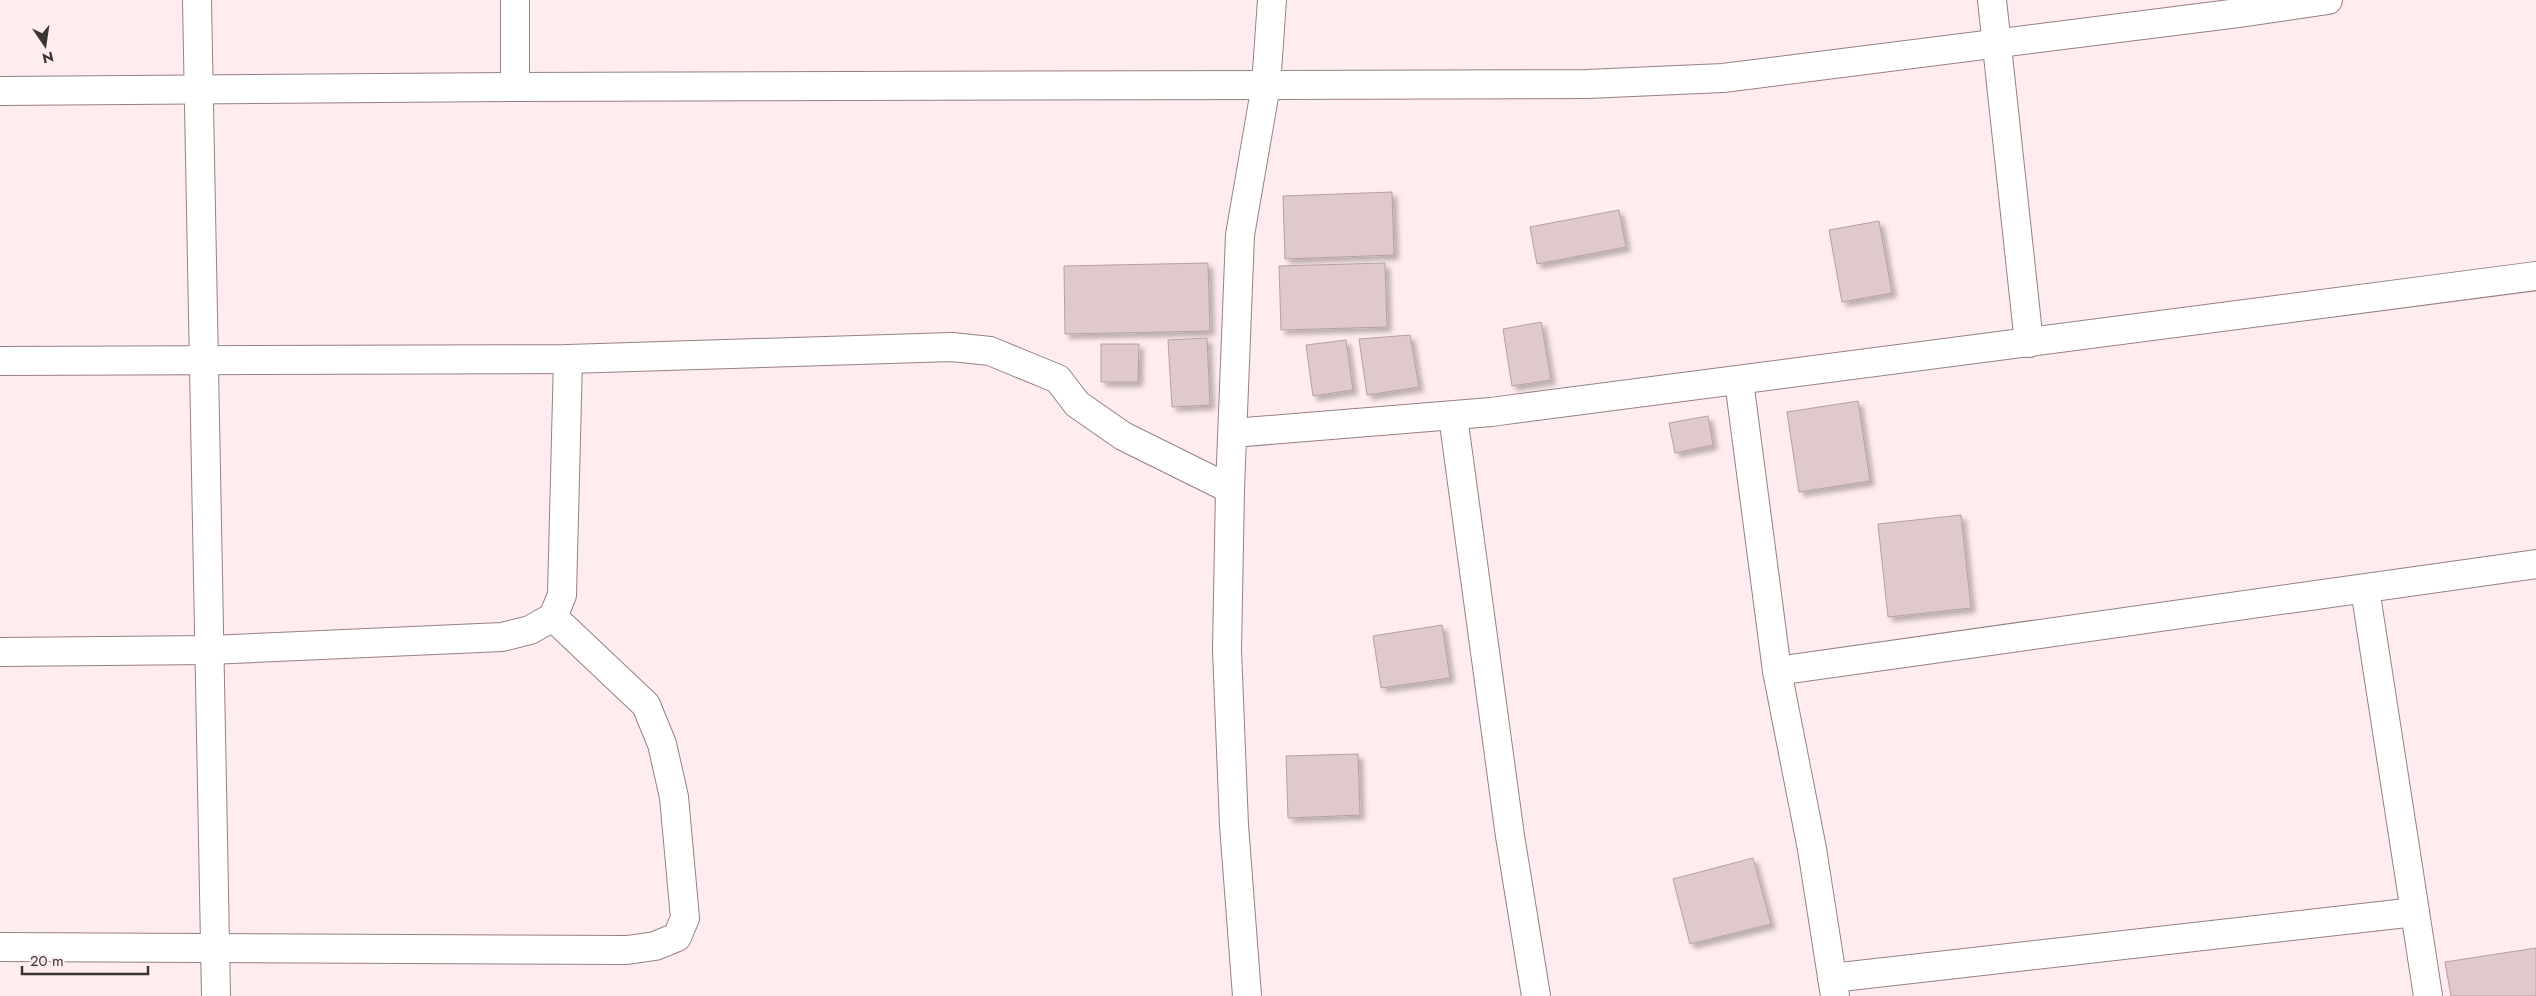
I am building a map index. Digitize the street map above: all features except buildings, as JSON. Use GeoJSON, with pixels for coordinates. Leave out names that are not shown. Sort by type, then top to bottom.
{"type":"FeatureCollection","features":[{"type":"Feature","properties":{"kind":"street"},"geometry":{"type":"LineString","coordinates":[[197,0],[216,996]]}},
{"type":"Feature","properties":{"kind":"street"},"geometry":{"type":"LineString","coordinates":[[515,0],[515,87]]}},
{"type":"Feature","properties":{"kind":"street"},"geometry":{"type":"LineString","coordinates":[[1247,996],[1234,825],[1226,650],[1230,489],[1240,235],[1266,85],[1272,0]]}},
{"type":"Feature","properties":{"kind":"street"},"geometry":{"type":"LineString","coordinates":[[1992,0],[2028,343]]}},
{"type":"Feature","properties":{"kind":"street"},"geometry":{"type":"LineString","coordinates":[[0,92],[515,87],[1587,84],[1724,78],[1998,44],[2293,2],[2328,0]]}},
{"type":"Feature","properties":{"kind":"street"},"geometry":{"type":"LineString","coordinates":[[1233,433],[1452,416],[1738,381],[2536,276]]}},
{"type":"Feature","properties":{"kind":"street"},"geometry":{"type":"LineString","coordinates":[[0,361],[568,359],[952,347],[990,350],[1058,380],[1077,404],[1123,436],[1230,489]]}},
{"type":"Feature","properties":{"kind":"street"},"geometry":{"type":"LineString","coordinates":[[0,652],[209,650],[502,637],[530,630],[553,617],[562,595],[568,359]]}},
{"type":"Feature","properties":{"kind":"street"},"geometry":{"type":"LineString","coordinates":[[1738,381],[1777,671],[1812,849],[1833,987],[2415,912]]}},
{"type":"Feature","properties":{"kind":"street"},"geometry":{"type":"LineString","coordinates":[[1452,416],[1510,836],[1536,996]]}},
{"type":"Feature","properties":{"kind":"street"},"geometry":{"type":"LineString","coordinates":[[1777,671],[2536,564]]}},
{"type":"Feature","properties":{"kind":"street"},"geometry":{"type":"LineString","coordinates":[[2364,589],[2428,996]]}},
{"type":"Feature","properties":{"kind":"street"},"geometry":{"type":"LineString","coordinates":[[0,947],[627,950],[655,946],[677,937],[685,918],[674,797],[662,744],[646,705],[553,617]]}}]}
